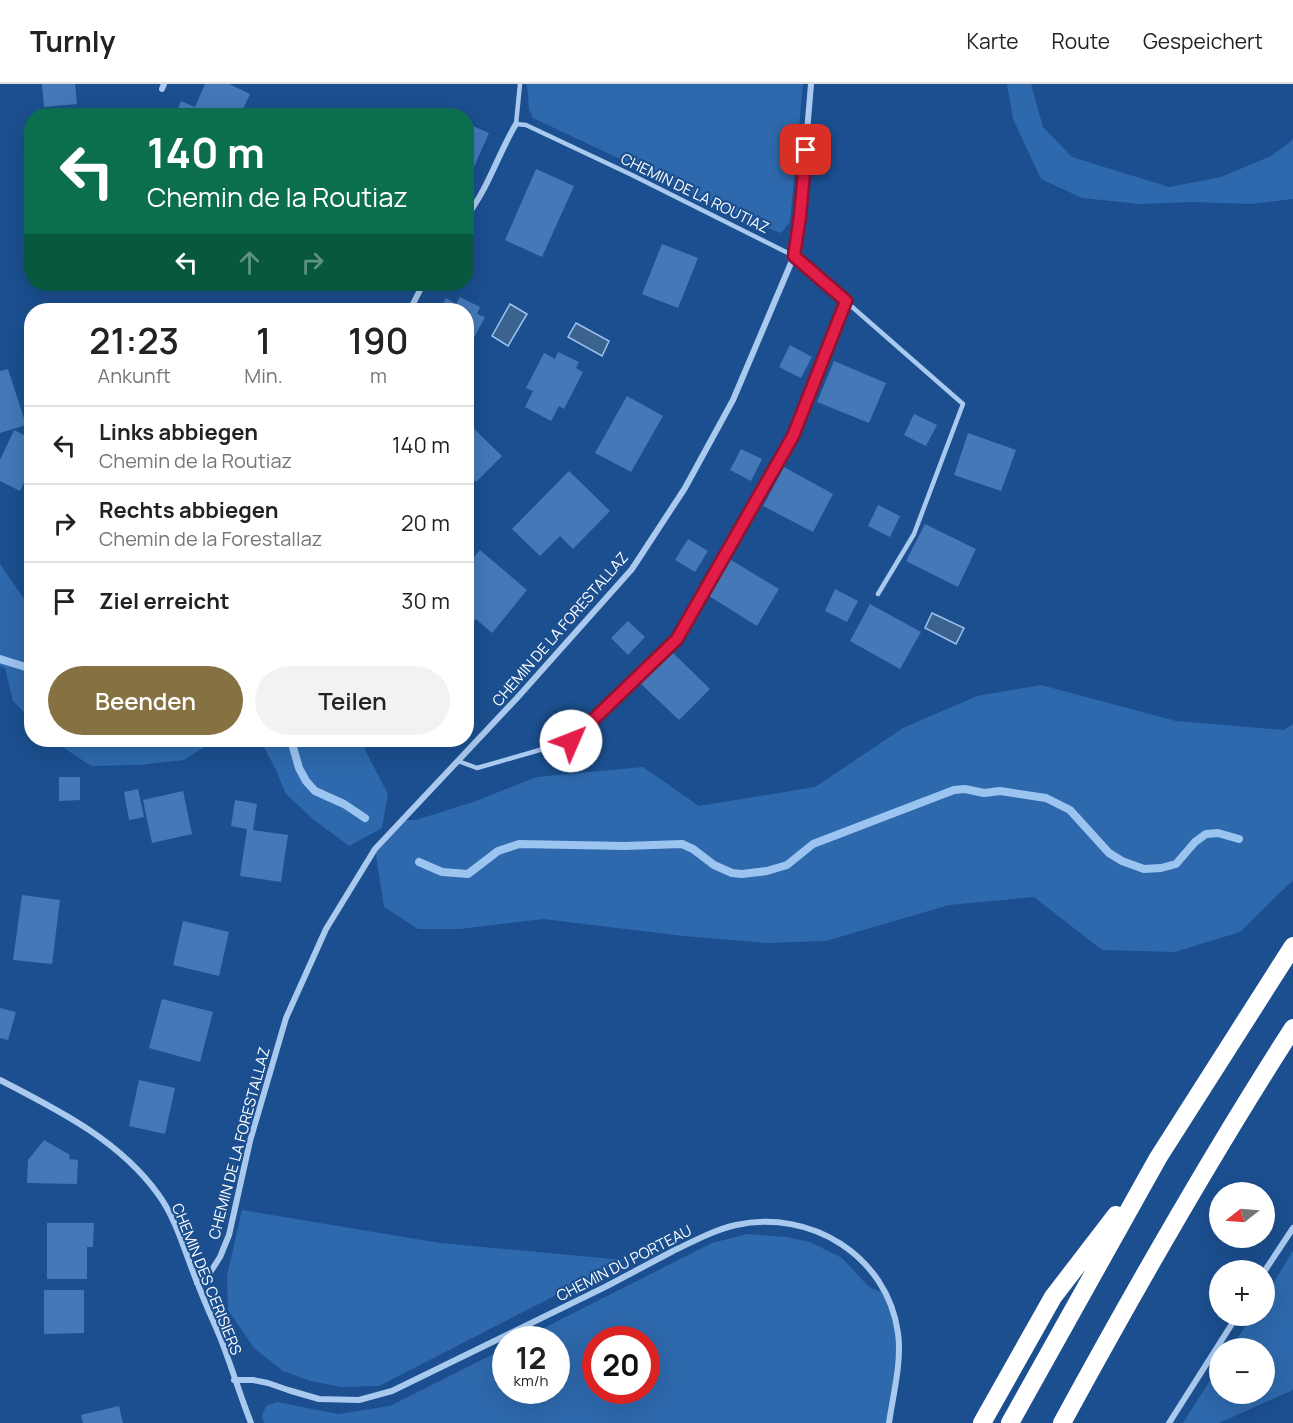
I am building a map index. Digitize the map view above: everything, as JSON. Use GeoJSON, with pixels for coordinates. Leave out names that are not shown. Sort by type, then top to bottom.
{"type":"FeatureCollection","features":[{"type":"Feature","properties":{"kind":"highway"},"geometry":{"type":"LineString","coordinates":[[1010,1423],[1158,1158],[1293,946]]}},
{"type":"Feature","properties":{"kind":"highway"},"geometry":{"type":"LineString","coordinates":[[1062,1423],[1176,1219],[1293,1029]]}},
{"type":"Feature","properties":{"kind":"highway"},"geometry":{"type":"LineString","coordinates":[[982,1423],[1053,1297],[1158,1158]]}},
{"type":"Feature","properties":{"kind":"street","name":"CHEMIN DE LA FORESTALLAZ"},"geometry":{"type":"LineString","coordinates":[[474,744],[632,569],[685,488],[733,400],[794,256],[800,216],[812,84]]}},
{"type":"Feature","properties":{"kind":"street"},"geometry":{"type":"LineString","coordinates":[[474,207],[516,124]]}},
{"type":"Feature","properties":{"kind":"street","name":"CHEMIN DE LA FORESTALLAZ"},"geometry":{"type":"LineString","coordinates":[[197,1283],[211,1272],[229,1235],[250,1141],[286,1018],[326,929],[375,849],[471,747]]}},
{"type":"Feature","properties":{"kind":"street","name":"CHEMIN DES CERISIERS"},"geometry":{"type":"LineString","coordinates":[[0,1080],[87,1127],[115,1149],[159,1195],[174,1222],[251,1423]]}},
{"type":"Feature","properties":{"kind":"street","name":"CHEMIN DU PORTEAU"},"geometry":{"type":"LineString","coordinates":[[234,1380],[268,1383],[319,1399],[359,1400],[392,1391],[700,1238],[736,1225],[753,1222],[786,1222],[818,1231],[845,1246],[870,1270],[886,1294],[894,1315],[899,1355],[890,1423]]}},
{"type":"Feature","properties":{"kind":"street"},"geometry":{"type":"LineString","coordinates":[[1272,1260],[1293,1228]]}},
{"type":"Feature","properties":{"kind":"street"},"geometry":{"type":"LineString","coordinates":[[1169,1423],[1231,1326]]}},
{"type":"Feature","properties":{"kind":"lane"},"geometry":{"type":"LineString","coordinates":[[516,124],[520,84]]}},
{"type":"Feature","properties":{"kind":"lane","name":"CHEMIN DE LA ROUTIAZ"},"geometry":{"type":"LineString","coordinates":[[516,124],[526,125],[633,175],[794,256],[963,404],[914,534],[878,594]]}},
{"type":"Feature","properties":{"kind":"lane"},"geometry":{"type":"LineString","coordinates":[[458,761],[477,768],[571,741],[677,639],[793,436],[846,301]]}},
{"type":"Feature","properties":{"kind":"shaded area"},"geometry":{"type":"Polygon","coordinates":[[[527,84],[803,84],[790,222],[781,233],[762,226],[533,118],[529,109],[527,84]]]}},
{"type":"Feature","properties":{"kind":"shaded area"},"geometry":{"type":"Polygon","coordinates":[[[1007,84],[1031,84],[1043,127],[1072,157],[1169,187],[1221,177],[1271,156],[1293,138],[1293,199],[1251,204],[1192,202],[1139,204],[1082,198],[1041,179],[1013,119],[1007,84]]]}},
{"type":"Feature","properties":{"kind":"shaded area"},"geometry":{"type":"Polygon","coordinates":[[[510,304],[527,314],[508,346],[492,336],[510,304]]]}},
{"type":"Feature","properties":{"kind":"shaded area"},"geometry":{"type":"Polygon","coordinates":[[[576,323],[609,341],[602,356],[568,337],[576,323]]]}},
{"type":"Feature","properties":{"kind":"shaded area"},"geometry":{"type":"Polygon","coordinates":[[[0,564],[24,599],[24,712],[13,701],[5,668],[0,666],[0,564]]]}},
{"type":"Feature","properties":{"kind":"shaded area"},"geometry":{"type":"Polygon","coordinates":[[[932,613],[964,628],[956,644],[925,628],[932,613]]]}},
{"type":"Feature","properties":{"kind":"shaded area"},"geometry":{"type":"Polygon","coordinates":[[[1041,685],[1176,721],[1284,730],[1293,724],[1293,880],[1240,932],[1175,952],[1102,950],[1034,897],[949,905],[826,941],[767,943],[683,936],[543,919],[460,929],[418,929],[384,907],[375,849],[402,820],[416,820],[473,802],[537,777],[643,767],[699,806],[815,787],[903,728],[977,696],[1041,685]]]}},
{"type":"Feature","properties":{"kind":"shaded area"},"geometry":{"type":"Polygon","coordinates":[[[62,747],[204,747],[184,760],[140,765],[91,766],[62,747]]]}},
{"type":"Feature","properties":{"kind":"shaded area"},"geometry":{"type":"Polygon","coordinates":[[[264,747],[364,747],[388,794],[382,828],[349,846],[314,820],[286,794],[264,747]]]}},
{"type":"Feature","properties":{"kind":"shaded area"},"geometry":{"type":"Polygon","coordinates":[[[242,1210],[440,1243],[624,1260],[379,1386],[341,1387],[311,1381],[283,1371],[254,1348],[228,1310],[227,1276],[242,1210]]]}},
{"type":"Feature","properties":{"kind":"shaded area"},"geometry":{"type":"Polygon","coordinates":[[[747,1234],[786,1237],[810,1242],[842,1258],[869,1287],[886,1294],[898,1334],[889,1423],[264,1423],[262,1416],[266,1406],[277,1402],[338,1414],[390,1406],[492,1355],[492,1404],[570,1404],[570,1326],[548,1326],[712,1243],[747,1234]]]}},
{"type":"Feature","properties":{"kind":"shaded area"},"geometry":{"type":"Polygon","coordinates":[[[1293,1251],[1293,1390],[1275,1398],[1275,1338],[1238,1338],[1245,1326],[1275,1326],[1275,1280],[1293,1251]]]}},
{"type":"Feature","properties":{"kind":"shaded area"},"geometry":{"type":"Polygon","coordinates":[[[1209,1382],[1209,1404],[1262,1404],[1219,1423],[1183,1423],[1209,1382]]]}},
{"type":"Feature","properties":{"kind":"building"},"geometry":{"type":"Polygon","coordinates":[[[42,84],[75,84],[77,104],[44,107],[42,84]]]}},
{"type":"Feature","properties":{"kind":"building"},"geometry":{"type":"Polygon","coordinates":[[[205,84],[229,84],[250,94],[244,108],[178,108],[181,101],[195,107],[205,84]]]}},
{"type":"Feature","properties":{"kind":"building"},"geometry":{"type":"Polygon","coordinates":[[[474,126],[489,133],[474,167],[474,126]]]}},
{"type":"Feature","properties":{"kind":"building"},"geometry":{"type":"Polygon","coordinates":[[[536,169],[574,186],[542,257],[505,240],[536,169]]]}},
{"type":"Feature","properties":{"kind":"building"},"geometry":{"type":"Polygon","coordinates":[[[662,244],[698,258],[678,308],[642,294],[662,244]]]}},
{"type":"Feature","properties":{"kind":"building"},"geometry":{"type":"Polygon","coordinates":[[[460,297],[472,303],[457,303],[460,297]]]}},
{"type":"Feature","properties":{"kind":"building"},"geometry":{"type":"Polygon","coordinates":[[[446,298],[454,303],[443,303],[446,298]]]}},
{"type":"Feature","properties":{"kind":"building"},"geometry":{"type":"Polygon","coordinates":[[[474,304],[480,307],[477,314],[485,317],[474,338],[474,304]]]}},
{"type":"Feature","properties":{"kind":"building"},"geometry":{"type":"Polygon","coordinates":[[[790,345],[812,357],[801,378],[779,367],[790,345]]]}},
{"type":"Feature","properties":{"kind":"building"},"geometry":{"type":"Polygon","coordinates":[[[558,352],[579,362],[576,368],[583,372],[564,409],[559,406],[551,421],[525,407],[533,391],[526,388],[544,353],[555,359],[558,352]]]}},
{"type":"Feature","properties":{"kind":"building"},"geometry":{"type":"Polygon","coordinates":[[[834,361],[886,383],[869,423],[817,402],[834,361]]]}},
{"type":"Feature","properties":{"kind":"building"},"geometry":{"type":"Polygon","coordinates":[[[8,369],[24,419],[24,426],[0,433],[0,371],[8,369]]]}},
{"type":"Feature","properties":{"kind":"building"},"geometry":{"type":"Polygon","coordinates":[[[627,396],[663,416],[631,472],[595,453],[627,396]]]}},
{"type":"Feature","properties":{"kind":"building"},"geometry":{"type":"Polygon","coordinates":[[[914,414],[937,425],[926,446],[904,435],[914,414]]]}},
{"type":"Feature","properties":{"kind":"building"},"geometry":{"type":"Polygon","coordinates":[[[474,429],[502,456],[476,482],[474,480],[474,429]]]}},
{"type":"Feature","properties":{"kind":"building"},"geometry":{"type":"Polygon","coordinates":[[[14,430],[24,435],[24,483],[20,491],[0,481],[0,460],[14,430]]]}},
{"type":"Feature","properties":{"kind":"building"},"geometry":{"type":"Polygon","coordinates":[[[968,433],[1016,450],[1001,491],[954,475],[968,433]]]}},
{"type":"Feature","properties":{"kind":"building"},"geometry":{"type":"Polygon","coordinates":[[[741,449],[762,459],[751,481],[730,470],[741,449]]]}},
{"type":"Feature","properties":{"kind":"building"},"geometry":{"type":"Polygon","coordinates":[[[784,467],[833,494],[813,532],[763,506],[784,467]]]}},
{"type":"Feature","properties":{"kind":"building"},"geometry":{"type":"Polygon","coordinates":[[[569,471],[610,511],[573,549],[560,536],[540,556],[512,529],[569,471]]]}},
{"type":"Feature","properties":{"kind":"building"},"geometry":{"type":"Polygon","coordinates":[[[878,505],[900,516],[890,537],[868,526],[878,505]]]}},
{"type":"Feature","properties":{"kind":"building"},"geometry":{"type":"Polygon","coordinates":[[[925,524],[976,549],[958,587],[906,561],[925,524]]]}},
{"type":"Feature","properties":{"kind":"building"},"geometry":{"type":"Polygon","coordinates":[[[688,539],[708,551],[695,572],[675,560],[688,539]]]}},
{"type":"Feature","properties":{"kind":"building"},"geometry":{"type":"Polygon","coordinates":[[[480,550],[527,590],[492,633],[476,619],[474,621],[474,557],[480,550]]]}},
{"type":"Feature","properties":{"kind":"building"},"geometry":{"type":"Polygon","coordinates":[[[731,560],[779,589],[757,626],[709,596],[731,560]]]}},
{"type":"Feature","properties":{"kind":"building"},"geometry":{"type":"Polygon","coordinates":[[[835,589],[858,601],[847,622],[825,611],[835,589]]]}},
{"type":"Feature","properties":{"kind":"building"},"geometry":{"type":"Polygon","coordinates":[[[870,604],[921,632],[900,669],[850,641],[870,604]]]}},
{"type":"Feature","properties":{"kind":"building"},"geometry":{"type":"Polygon","coordinates":[[[628,621],[645,637],[628,655],[611,638],[628,621]]]}},
{"type":"Feature","properties":{"kind":"building"},"geometry":{"type":"Polygon","coordinates":[[[670,650],[710,689],[679,720],[639,682],[670,650]]]}},
{"type":"Feature","properties":{"kind":"building"},"geometry":{"type":"Polygon","coordinates":[[[59,777],[80,777],[80,800],[59,801],[59,777]]]}},
{"type":"Feature","properties":{"kind":"building"},"geometry":{"type":"Polygon","coordinates":[[[138,789],[144,817],[129,820],[124,792],[138,789]]]}},
{"type":"Feature","properties":{"kind":"building"},"geometry":{"type":"Polygon","coordinates":[[[183,791],[192,834],[152,843],[143,800],[183,791]]]}},
{"type":"Feature","properties":{"kind":"building"},"geometry":{"type":"Polygon","coordinates":[[[235,800],[257,804],[253,830],[288,835],[281,882],[240,876],[247,829],[231,826],[235,800]]]}},
{"type":"Feature","properties":{"kind":"building"},"geometry":{"type":"Polygon","coordinates":[[[22,895],[60,900],[52,964],[13,960],[22,895]]]}},
{"type":"Feature","properties":{"kind":"building"},"geometry":{"type":"Polygon","coordinates":[[[183,921],[229,932],[219,976],[173,965],[183,921]]]}},
{"type":"Feature","properties":{"kind":"building"},"geometry":{"type":"Polygon","coordinates":[[[162,999],[213,1012],[200,1062],[149,1048],[162,999]]]}},
{"type":"Feature","properties":{"kind":"building"},"geometry":{"type":"Polygon","coordinates":[[[0,1008],[16,1012],[8,1040],[0,1038],[0,1008]]]}},
{"type":"Feature","properties":{"kind":"building"},"geometry":{"type":"Polygon","coordinates":[[[139,1080],[175,1088],[165,1134],[129,1126],[139,1080]]]}},
{"type":"Feature","properties":{"kind":"building"},"geometry":{"type":"Polygon","coordinates":[[[44,1140],[70,1155],[69,1159],[78,1160],[77,1184],[27,1183],[28,1160],[44,1140]]]}},
{"type":"Feature","properties":{"kind":"building"},"geometry":{"type":"Polygon","coordinates":[[[47,1223],[94,1223],[93,1247],[87,1247],[87,1279],[47,1279],[47,1223]]]}},
{"type":"Feature","properties":{"kind":"building"},"geometry":{"type":"Polygon","coordinates":[[[44,1290],[84,1290],[84,1333],[44,1334],[44,1290]]]}},
{"type":"Feature","properties":{"kind":"building"},"geometry":{"type":"Polygon","coordinates":[[[119,1406],[123,1423],[83,1423],[81,1415],[119,1406]]]}},
{"type":"Feature","properties":{"kind":"waterway"},"geometry":{"type":"LineString","coordinates":[[0,659],[24,666]]}},
{"type":"Feature","properties":{"kind":"waterway"},"geometry":{"type":"LineString","coordinates":[[293,747],[299,768],[315,791],[344,804],[365,818]]}},
{"type":"Feature","properties":{"kind":"waterway"},"geometry":{"type":"LineString","coordinates":[[419,862],[442,872],[468,874],[498,851],[519,844],[625,846],[682,844],[693,849],[714,865],[732,873],[767,871],[787,865],[813,844],[954,790],[965,789],[984,793],[1000,791],[1046,798],[1070,810],[1109,853],[1122,861],[1144,869],[1176,864],[1195,842],[1206,834],[1218,833],[1239,839]]}},
{"type":"Feature","properties":{"kind":"route"},"geometry":{"type":"LineString","coordinates":[[571,741],[677,639],[793,436],[846,301],[794,256],[806,150]]}}]}
